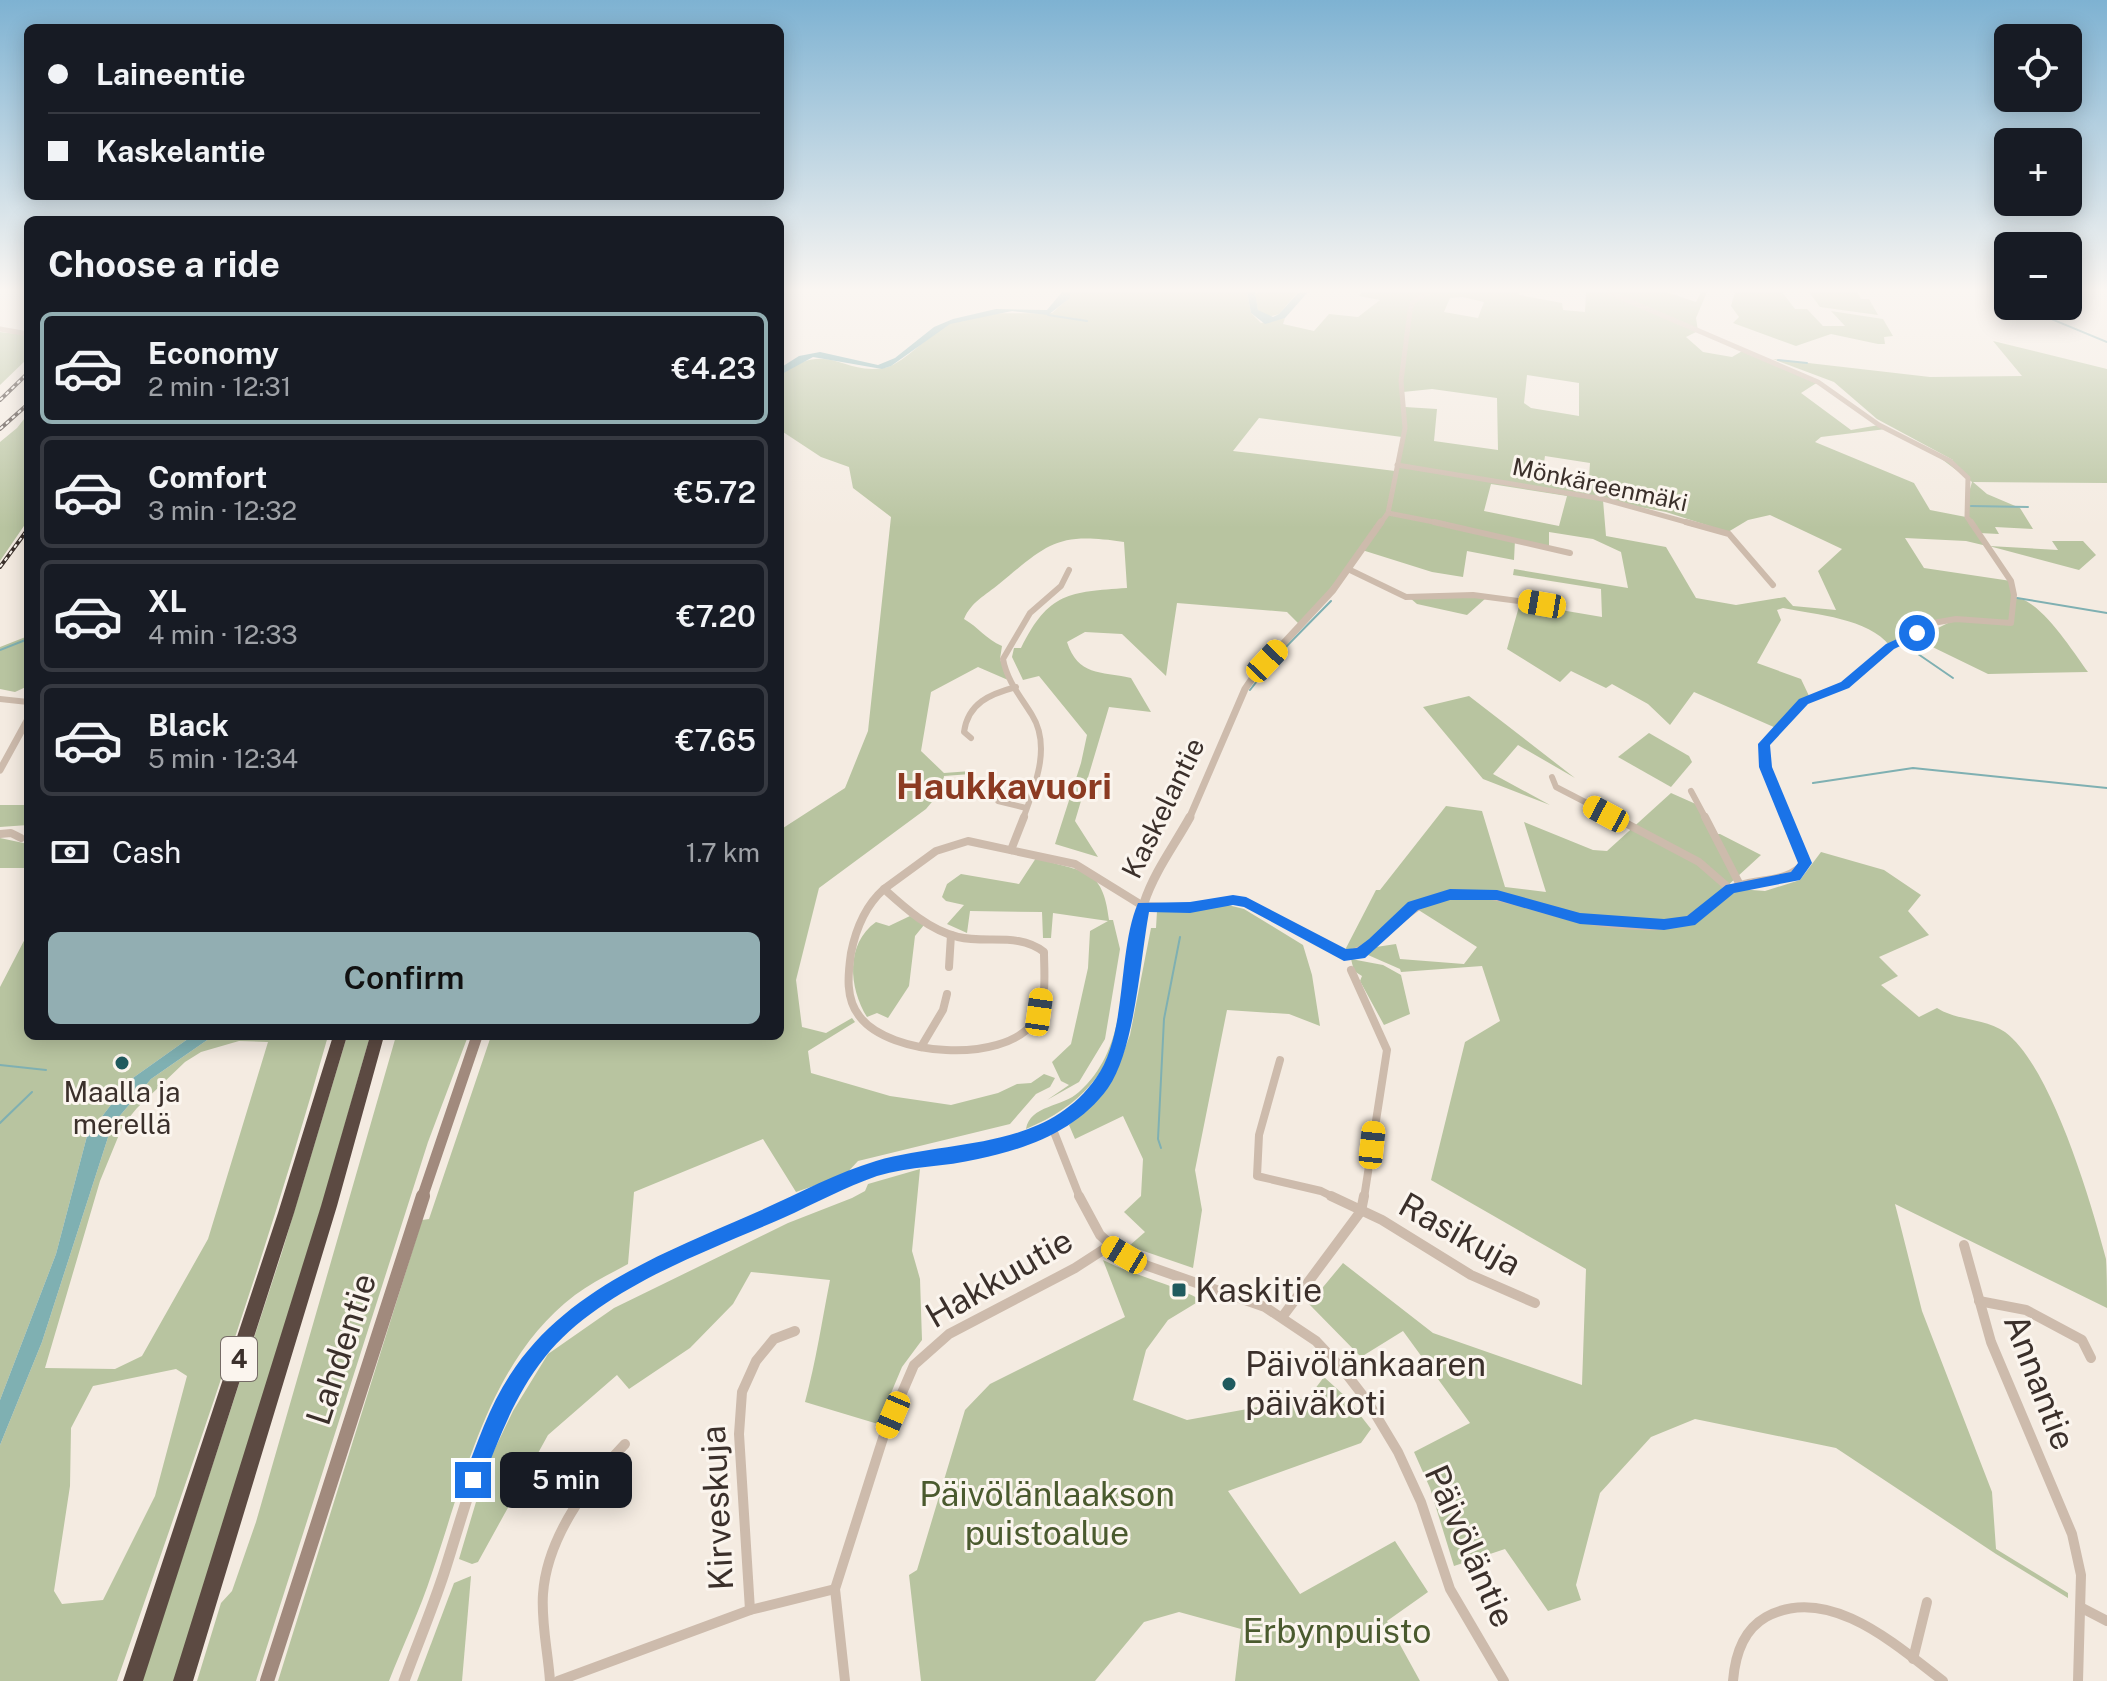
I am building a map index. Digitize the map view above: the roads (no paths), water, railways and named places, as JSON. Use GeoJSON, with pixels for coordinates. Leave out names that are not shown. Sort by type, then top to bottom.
{"type":"FeatureCollection","features":[{"type":"Feature","properties":{"kind":"highway","name":"4"},"geometry":{"type":"LineString","coordinates":[[133,1681],[272,1257],[339,1040]]}},
{"type":"Feature","properties":{"kind":"highway","name":"4"},"geometry":{"type":"LineString","coordinates":[[183,1681],[320,1236],[376,1040]]}},
{"type":"Feature","properties":{"kind":"main road","name":"Lahdentie"},"geometry":{"type":"LineString","coordinates":[[267,1681],[400,1262],[476,1040]]}},
{"type":"Feature","properties":{"kind":"street","name":"Kaskelantie"},"geometry":{"type":"LineString","coordinates":[[404,1681],[446,1571],[482,1449],[516,1381],[563,1325],[592,1302],[683,1253],[875,1169],[978,1152],[1052,1127],[1075,1112],[1094,1093],[1113,1060],[1123,1030],[1143,906],[1158,871],[1198,802],[1245,689],[1348,569],[1388,513],[1405,428],[1402,370]]}},
{"type":"Feature","properties":{"kind":"street"},"geometry":{"type":"LineString","coordinates":[[883,888],[914,914],[951,935],[974,941],[1022,941],[1038,946],[1044,952],[1039,1012],[1031,1028],[1012,1041],[985,1048],[921,1047],[874,1031],[861,1020],[847,993],[854,937],[866,906],[883,888],[951,843],[968,841],[1075,864],[1143,906],[1190,908],[1233,900],[1246,902],[1344,955],[1360,953],[1413,906],[1442,895],[1487,893],[1580,919],[1664,925],[1691,921],[1730,889],[1740,885],[1795,876],[1805,863],[1764,761],[1764,744],[1776,728],[1804,701],[1845,685],[1890,646],[1933,623],[1956,619],[2011,623],[2014,595],[2011,581],[1967,517],[1968,478],[1958,466],[1879,425],[1818,382],[1791,370]]}},
{"type":"Feature","properties":{"kind":"street","name":"Mönkäreenmäki"},"geometry":{"type":"LineString","coordinates":[[1397,465],[1603,499],[1729,534],[1773,585]]}},
{"type":"Feature","properties":{"kind":"street"},"geometry":{"type":"LineString","coordinates":[[1388,513],[1504,536],[1570,553]]}},
{"type":"Feature","properties":{"kind":"street"},"geometry":{"type":"LineString","coordinates":[[1348,569],[1406,597],[1473,595],[1542,604]]}},
{"type":"Feature","properties":{"kind":"street"},"geometry":{"type":"LineString","coordinates":[[1011,850],[1039,767],[1040,735],[1037,724],[1003,665],[1006,654],[1037,604],[1061,586],[1069,570]]}},
{"type":"Feature","properties":{"kind":"street"},"geometry":{"type":"LineString","coordinates":[[971,738],[964,732],[964,723],[976,703],[986,695],[1016,687]]}},
{"type":"Feature","properties":{"kind":"street"},"geometry":{"type":"LineString","coordinates":[[0,699],[24,702]]}},
{"type":"Feature","properties":{"kind":"street"},"geometry":{"type":"LineString","coordinates":[[0,770],[24,726]]}},
{"type":"Feature","properties":{"kind":"street"},"geometry":{"type":"LineString","coordinates":[[1552,777],[1556,787],[1699,862],[1730,889]]}},
{"type":"Feature","properties":{"kind":"street"},"geometry":{"type":"LineString","coordinates":[[1691,791],[1740,885]]}},
{"type":"Feature","properties":{"kind":"street"},"geometry":{"type":"LineString","coordinates":[[997,798],[998,801],[1026,808]]}},
{"type":"Feature","properties":{"kind":"street"},"geometry":{"type":"LineString","coordinates":[[0,834],[11,833],[21,838]]}},
{"type":"Feature","properties":{"kind":"street"},"geometry":{"type":"LineString","coordinates":[[949,967],[951,935]]}},
{"type":"Feature","properties":{"kind":"street"},"geometry":{"type":"LineString","coordinates":[[1283,1316],[1361,1211],[1387,1050],[1351,970]]}},
{"type":"Feature","properties":{"kind":"street"},"geometry":{"type":"LineString","coordinates":[[921,1047],[943,1010],[947,994]]}},
{"type":"Feature","properties":{"kind":"street","name":"Rasikuja"},"geometry":{"type":"LineString","coordinates":[[1280,1060],[1259,1135],[1257,1176],[1321,1191],[1471,1275],[1535,1303]]}},
{"type":"Feature","properties":{"kind":"street","name":"Päivöläntie"},"geometry":{"type":"LineString","coordinates":[[1052,1127],[1071,1166],[1085,1209],[1109,1246],[1139,1264],[1233,1292],[1283,1316],[1316,1341],[1372,1404],[1415,1489],[1457,1603],[1504,1681]]}},
{"type":"Feature","properties":{"kind":"street","name":"Annantie"},"geometry":{"type":"LineString","coordinates":[[1964,1245],[1991,1342],[2072,1534],[2081,1575],[2078,1681]]}},
{"type":"Feature","properties":{"kind":"street","name":"Hakkuutie"},"geometry":{"type":"LineString","coordinates":[[845,1681],[835,1589],[884,1435],[914,1365],[949,1334],[1075,1268],[1109,1246]]}},
{"type":"Feature","properties":{"kind":"street"},"geometry":{"type":"LineString","coordinates":[[1979,1301],[2026,1310],[2082,1340],[2091,1358]]}},
{"type":"Feature","properties":{"kind":"street","name":"Kirveskuja"},"geometry":{"type":"LineString","coordinates":[[750,1610],[739,1434],[742,1392],[756,1361],[774,1339],[795,1331]]}},
{"type":"Feature","properties":{"kind":"street"},"geometry":{"type":"LineString","coordinates":[[550,1681],[543,1593],[552,1556],[579,1501],[625,1444]]}},
{"type":"Feature","properties":{"kind":"street"},"geometry":{"type":"LineString","coordinates":[[558,1681],[750,1610],[835,1589]]}},
{"type":"Feature","properties":{"kind":"street"},"geometry":{"type":"LineString","coordinates":[[1913,1659],[1927,1602]]}},
{"type":"Feature","properties":{"kind":"street"},"geometry":{"type":"LineString","coordinates":[[1733,1681],[1734,1666],[1747,1633],[1780,1608],[1795,1606],[1843,1615],[1880,1635],[1943,1681]]}},
{"type":"Feature","properties":{"kind":"street"},"geometry":{"type":"LineString","coordinates":[[2082,1608],[2107,1621]]}},
{"type":"Feature","properties":{"kind":"water"},"geometry":{"type":"Polygon","coordinates":[[[186,1040],[207,1040],[151,1079],[112,1125],[42,1342],[0,1445],[0,1400],[56,1254],[87,1136],[130,1080],[186,1040]]]}},
{"type":"Feature","properties":{"kind":"waterway"},"geometry":{"type":"LineString","coordinates":[[1971,506],[2028,507]]}},
{"type":"Feature","properties":{"kind":"waterway"},"geometry":{"type":"LineString","coordinates":[[2017,598],[2107,613]]}},
{"type":"Feature","properties":{"kind":"waterway"},"geometry":{"type":"LineString","coordinates":[[1250,690],[1275,658],[1331,601]]}},
{"type":"Feature","properties":{"kind":"waterway"},"geometry":{"type":"LineString","coordinates":[[0,650],[24,641]]}},
{"type":"Feature","properties":{"kind":"waterway"},"geometry":{"type":"LineString","coordinates":[[1902,643],[1953,678]]}},
{"type":"Feature","properties":{"kind":"waterway"},"geometry":{"type":"LineString","coordinates":[[1813,783],[1913,768],[2107,788]]}},
{"type":"Feature","properties":{"kind":"waterway"},"geometry":{"type":"LineString","coordinates":[[1161,1148],[1158,1139],[1164,1019],[1180,937]]}},
{"type":"Feature","properties":{"kind":"waterway"},"geometry":{"type":"LineString","coordinates":[[0,1065],[46,1070]]}},
{"type":"Feature","properties":{"kind":"waterway"},"geometry":{"type":"LineString","coordinates":[[0,1123],[32,1092]]}},
{"type":"Feature","properties":{"kind":"waterway"},"geometry":{"type":"LineString","coordinates":[[90,1093],[103,1092],[115,1098]]}},
{"type":"Feature","properties":{"kind":"railway"},"geometry":{"type":"LineString","coordinates":[[0,400],[24,377]]}},
{"type":"Feature","properties":{"kind":"railway"},"geometry":{"type":"LineString","coordinates":[[0,429],[24,408]]}},
{"type":"Feature","properties":{"kind":"railway"},"geometry":{"type":"LineString","coordinates":[[0,567],[24,534]]}},
{"type":"Feature","properties":{"kind":"place","name":"Maalla ja merellä"},"geometry":{"type":"Point","coordinates":[122,1063]}},
{"type":"Feature","properties":{"kind":"place","name":"Kaskitie"},"geometry":{"type":"Point","coordinates":[1179,1290]}},
{"type":"Feature","properties":{"kind":"place","name":"Päivölänkaaren päiväkoti"},"geometry":{"type":"Point","coordinates":[1229,1384]}},
{"type":"Feature","properties":{"kind":"district","name":"Haukkavuori"},"geometry":{"type":"Point","coordinates":[1004,786]}},
{"type":"Feature","properties":{"kind":"park label","name":"Päivölänlaakson puistoalue"},"geometry":{"type":"Point","coordinates":[1047,1514]}},
{"type":"Feature","properties":{"kind":"park label","name":"Erbynpuisto"},"geometry":{"type":"Point","coordinates":[1337,1631]}}]}
